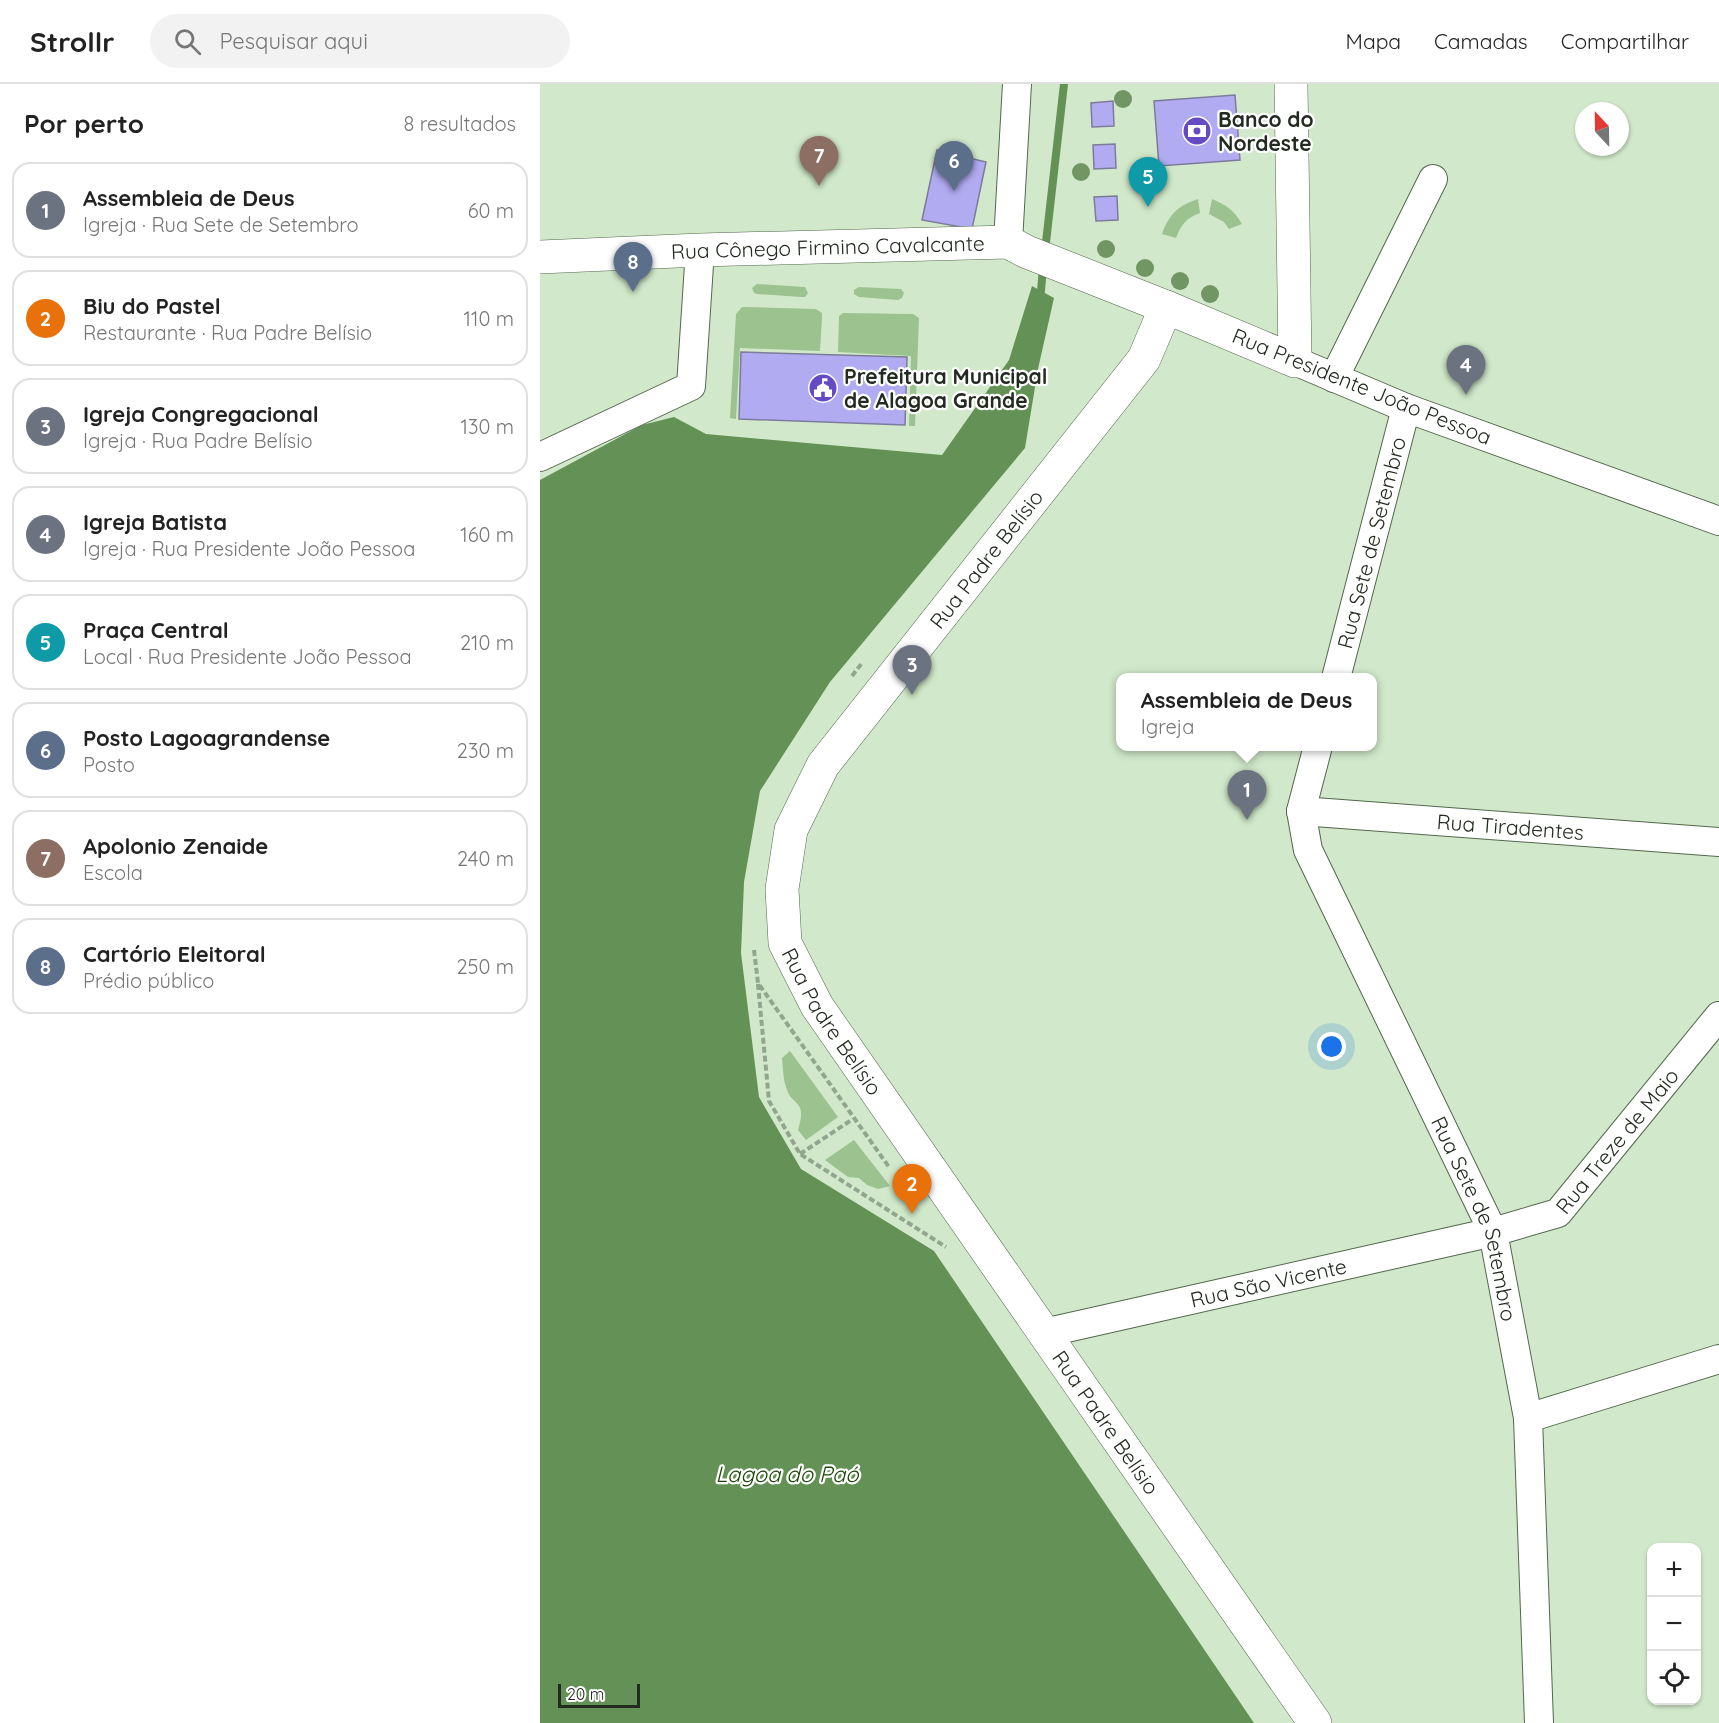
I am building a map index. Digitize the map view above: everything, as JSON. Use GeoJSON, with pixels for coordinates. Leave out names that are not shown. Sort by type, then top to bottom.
{"type":"FeatureCollection","features":[{"type":"Feature","properties":{"kind":"main road"},"geometry":{"type":"LineString","coordinates":[[1291,84],[1295,361]]}},
{"type":"Feature","properties":{"kind":"main road","name":"Rua Cônego Firmino Cavalcante"},"geometry":{"type":"LineString","coordinates":[[540,257],[700,250],[1017,247]]}},
{"type":"Feature","properties":{"kind":"main road","name":"Rua Presidente João Pessoa"},"geometry":{"type":"LineString","coordinates":[[1017,247],[1166,306],[1295,361]]}},
{"type":"Feature","properties":{"kind":"main road","name":"Rua Padre Belísio"},"geometry":{"type":"LineString","coordinates":[[1166,306],[1144,359],[823,765],[791,830],[782,889],[785,943],[817,1006],[1315,1723]]}},
{"type":"Feature","properties":{"kind":"street"},"geometry":{"type":"LineString","coordinates":[[1017,84],[1017,247]]}},
{"type":"Feature","properties":{"kind":"street"},"geometry":{"type":"LineString","coordinates":[[1334,378],[1433,178]]}},
{"type":"Feature","properties":{"kind":"street"},"geometry":{"type":"LineString","coordinates":[[540,457],[691,386],[700,250]]}},
{"type":"Feature","properties":{"kind":"street","name":"Rua Presidente João Pessoa"},"geometry":{"type":"LineString","coordinates":[[1295,361],[1406,408],[1719,521]]}},
{"type":"Feature","properties":{"kind":"street","name":"Rua Sete de Setembro"},"geometry":{"type":"LineString","coordinates":[[1337,673],[1406,408]]}},
{"type":"Feature","properties":{"kind":"street","name":"Rua Sete de Setembro"},"geometry":{"type":"LineString","coordinates":[[1317,751],[1300,811],[1308,850],[1493,1232],[1527,1418],[1539,1723]]}},
{"type":"Feature","properties":{"kind":"street","name":"Rua Tiradentes"},"geometry":{"type":"LineString","coordinates":[[1300,811],[1719,842]]}},
{"type":"Feature","properties":{"kind":"street","name":"Rua Treze de Maio"},"geometry":{"type":"LineString","coordinates":[[1493,1232],[1558,1213],[1719,1016]]}},
{"type":"Feature","properties":{"kind":"street","name":"Rua São Vicente"},"geometry":{"type":"LineString","coordinates":[[1044,1333],[1493,1232]]}},
{"type":"Feature","properties":{"kind":"street"},"geometry":{"type":"LineString","coordinates":[[1527,1418],[1719,1359]]}},
{"type":"Feature","properties":{"kind":"path"},"geometry":{"type":"LineString","coordinates":[[850,678],[864,661]]}},
{"type":"Feature","properties":{"kind":"path"},"geometry":{"type":"LineString","coordinates":[[753,941],[769,1101],[800,1154],[951,1250],[944,1241]]}},
{"type":"Feature","properties":{"kind":"path"},"geometry":{"type":"LineString","coordinates":[[758,983],[895,1175]]}},
{"type":"Feature","properties":{"kind":"path"},"geometry":{"type":"LineString","coordinates":[[800,1154],[853,1119]]}},
{"type":"Feature","properties":{"kind":"shaded area"},"geometry":{"type":"Polygon","coordinates":[[[1198,199],[1200,213],[1185,222],[1176,238],[1162,234],[1176,211],[1185,204],[1198,199]]]}},
{"type":"Feature","properties":{"kind":"shaded area"},"geometry":{"type":"Polygon","coordinates":[[[1212,199],[1229,209],[1242,224],[1229,229],[1224,222],[1209,214],[1212,199]]]}},
{"type":"Feature","properties":{"kind":"shaded area"},"geometry":{"type":"Polygon","coordinates":[[[757,284],[805,287],[808,293],[805,297],[757,294],[752,288],[757,284]]]}},
{"type":"Feature","properties":{"kind":"shaded area"},"geometry":{"type":"Polygon","coordinates":[[[859,287],[901,289],[904,293],[898,300],[859,297],[854,294],[854,290],[859,287]]]}},
{"type":"Feature","properties":{"kind":"shaded area"},"geometry":{"type":"Polygon","coordinates":[[[742,307],[816,309],[822,313],[822,318],[820,351],[740,348],[736,419],[730,418],[736,314],[742,307]]]}},
{"type":"Feature","properties":{"kind":"shaded area"},"geometry":{"type":"Polygon","coordinates":[[[843,313],[913,314],[919,318],[915,426],[909,426],[911,356],[838,352],[839,316],[843,313]]]}},
{"type":"Feature","properties":{"kind":"shaded area"},"geometry":{"type":"Polygon","coordinates":[[[790,1051],[838,1117],[806,1140],[798,1130],[801,1120],[800,1108],[788,1093],[784,1080],[782,1058],[790,1051]]]}},
{"type":"Feature","properties":{"kind":"shaded area"},"geometry":{"type":"Polygon","coordinates":[[[854,1140],[890,1186],[878,1189],[867,1185],[859,1178],[848,1177],[825,1160],[854,1140]]]}},
{"type":"Feature","properties":{"kind":"water","name":"Lagoa do Paó"},"geometry":{"type":"Polygon","coordinates":[[[1032,286],[1054,298],[1038,369],[1025,448],[830,682],[760,791],[744,882],[741,953],[759,1097],[801,1169],[934,1251],[1254,1723],[540,1723],[540,480],[642,425],[674,417],[706,434],[942,455],[1009,360],[1032,286]]]}},
{"type":"Feature","properties":{"kind":"building","name":"Banco do Nordeste"},"geometry":{"type":"Polygon","coordinates":[[[1235,95],[1240,160],[1159,166],[1154,101],[1235,95]]]}},
{"type":"Feature","properties":{"kind":"building"},"geometry":{"type":"Polygon","coordinates":[[[1113,101],[1114,126],[1092,127],[1091,103],[1113,101]]]}},
{"type":"Feature","properties":{"kind":"building"},"geometry":{"type":"Polygon","coordinates":[[[1115,144],[1116,168],[1094,169],[1093,145],[1115,144]]]}},
{"type":"Feature","properties":{"kind":"building"},"geometry":{"type":"Polygon","coordinates":[[[937,150],[986,162],[972,229],[922,220],[937,150]]]}},
{"type":"Feature","properties":{"kind":"building"},"geometry":{"type":"Polygon","coordinates":[[[1117,196],[1118,220],[1096,221],[1094,197],[1117,196]]]}},
{"type":"Feature","properties":{"kind":"building","name":"Prefeitura Municipal de Alagoa Grande"},"geometry":{"type":"Polygon","coordinates":[[[741,352],[907,357],[905,425],[739,419],[741,352]]]}},
{"type":"Feature","properties":{"kind":"waterway"},"geometry":{"type":"LineString","coordinates":[[1045,251],[1064,84]]}},
{"type":"Feature","properties":{"kind":"waterway"},"geometry":{"type":"LineString","coordinates":[[1041,291],[1043,267]]}},
{"type":"Feature","properties":{"kind":"place","name":"Banco do Nordeste"},"geometry":{"type":"Point","coordinates":[1197,131]}},
{"type":"Feature","properties":{"kind":"place","name":"Apolonio Zenaide"},"geometry":{"type":"Point","coordinates":[819,186]}},
{"type":"Feature","properties":{"kind":"place","name":"Posto Lagoagrandense"},"geometry":{"type":"Point","coordinates":[954,191]}},
{"type":"Feature","properties":{"kind":"place","name":"Praça Central"},"geometry":{"type":"Point","coordinates":[1148,207]}},
{"type":"Feature","properties":{"kind":"place","name":"Cartório Eleitoral"},"geometry":{"type":"Point","coordinates":[633,292]}},
{"type":"Feature","properties":{"kind":"place","name":"Prefeitura Municipal de Alagoa Grande"},"geometry":{"type":"Point","coordinates":[823,388]}},
{"type":"Feature","properties":{"kind":"place","name":"Igreja Batista"},"geometry":{"type":"Point","coordinates":[1466,395]}},
{"type":"Feature","properties":{"kind":"place","name":"Igreja Congregacional"},"geometry":{"type":"Point","coordinates":[912,695]}},
{"type":"Feature","properties":{"kind":"place","name":"Assembleia de Deus"},"geometry":{"type":"Point","coordinates":[1247,820]}},
{"type":"Feature","properties":{"kind":"place","name":"Biu do Pastel"},"geometry":{"type":"Point","coordinates":[912,1214]}}]}
